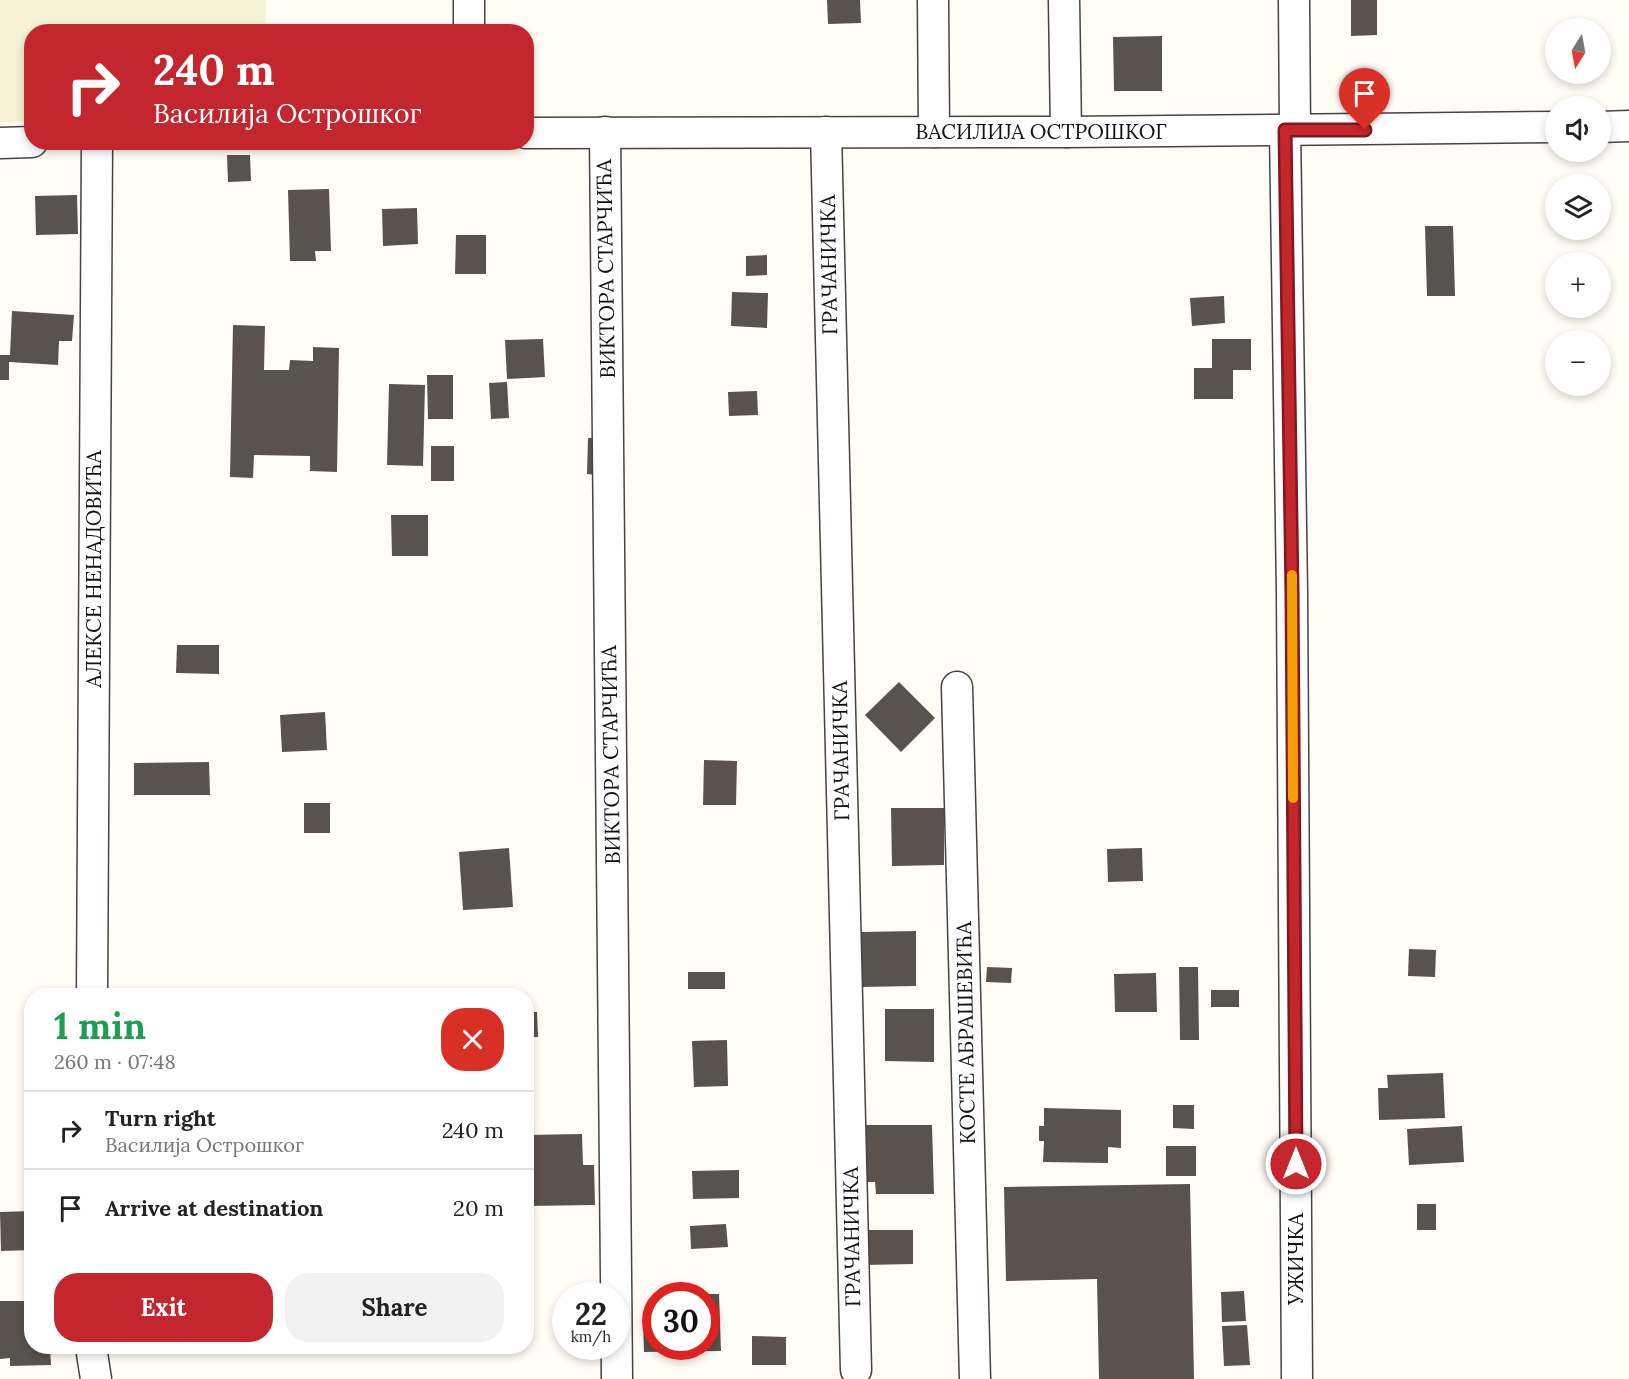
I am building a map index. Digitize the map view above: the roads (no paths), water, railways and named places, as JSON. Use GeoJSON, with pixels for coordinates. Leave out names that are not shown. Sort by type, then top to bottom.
{"type":"FeatureCollection","features":[{"type":"Feature","properties":{"kind":"street"},"geometry":{"type":"LineString","coordinates":[[469,0],[469,24]]}},
{"type":"Feature","properties":{"kind":"street"},"geometry":{"type":"LineString","coordinates":[[933,0],[934,132]]}},
{"type":"Feature","properties":{"kind":"street"},"geometry":{"type":"LineString","coordinates":[[1064,0],[1066,132]]}},
{"type":"Feature","properties":{"kind":"street","name":"УЖИЧКА"},"geometry":{"type":"LineString","coordinates":[[1294,0],[1290,130],[1297,1379]]}},
{"type":"Feature","properties":{"kind":"street"},"geometry":{"type":"LineString","coordinates":[[1611,127],[1629,126]]}},
{"type":"Feature","properties":{"kind":"street","name":"ВАСИЛИЈА ОСТРОШКОГ"},"geometry":{"type":"LineString","coordinates":[[534,133],[1066,132],[1545,127]]}},
{"type":"Feature","properties":{"kind":"street","name":"ВИКТОРА СТАРЧИЋА"},"geometry":{"type":"LineString","coordinates":[[605,132],[617,1379]]}},
{"type":"Feature","properties":{"kind":"street","name":"ГРАЧАНИЧКА"},"geometry":{"type":"LineString","coordinates":[[826,132],[856,1370]]}},
{"type":"Feature","properties":{"kind":"street"},"geometry":{"type":"LineString","coordinates":[[0,143],[24,142]]}},
{"type":"Feature","properties":{"kind":"street","name":"АЛЕКСЕ НЕНАДОВИЋА"},"geometry":{"type":"LineString","coordinates":[[92,988],[97,150]]}},
{"type":"Feature","properties":{"kind":"street","name":"КОСТЕ АБРАШЕВИЋА"},"geometry":{"type":"LineString","coordinates":[[957,687],[975,1379]]}},
{"type":"Feature","properties":{"kind":"street"},"geometry":{"type":"LineString","coordinates":[[92,1354],[96,1379]]}}]}
